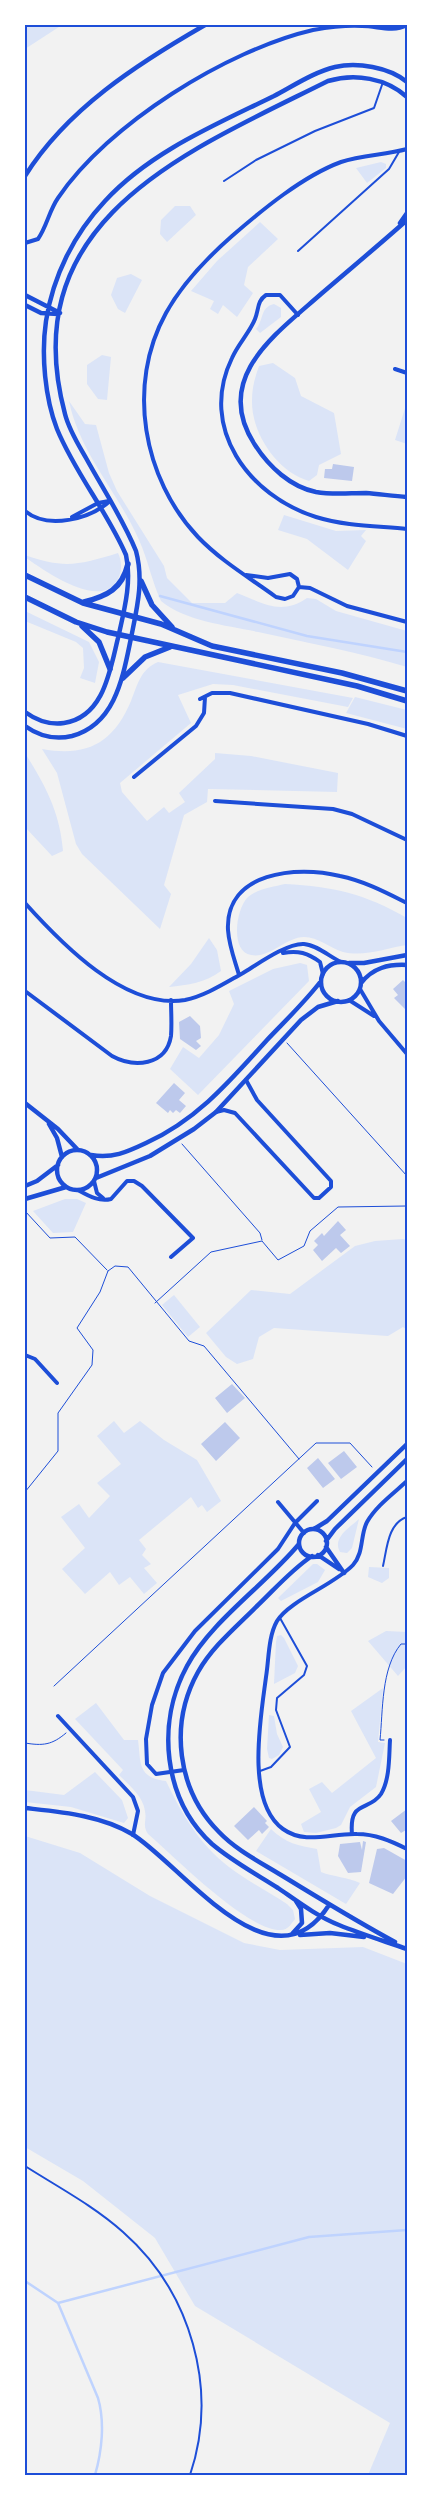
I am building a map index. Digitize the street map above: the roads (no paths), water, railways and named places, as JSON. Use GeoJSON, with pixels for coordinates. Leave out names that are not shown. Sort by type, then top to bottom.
{"type":"FeatureCollection","features":[{"type":"Feature","properties":{"kind":"main road"},"geometry":{"type":"LineString","coordinates":[[83,603],[112,592],[122,580],[128,564]]}},
{"type":"Feature","properties":{"kind":"main road"},"geometry":{"type":"LineString","coordinates":[[25,575],[83,603],[176,630],[212,646],[342,673],[407,691]]}},
{"type":"Feature","properties":{"kind":"main road"},"geometry":{"type":"LineString","coordinates":[[141,581],[152,605],[176,630]]}},
{"type":"Feature","properties":{"kind":"main road"},"geometry":{"type":"LineString","coordinates":[[25,598],[76,622],[118,635],[357,686],[407,702]]}},
{"type":"Feature","properties":{"kind":"main road"},"geometry":{"type":"LineString","coordinates":[[76,622],[99,642],[110,669]]}},
{"type":"Feature","properties":{"kind":"main road"},"geometry":{"type":"LineString","coordinates":[[123,678],[145,656],[173,647]]}},
{"type":"Feature","properties":{"kind":"street"},"geometry":{"type":"LineString","coordinates":[[25,176],[51,141],[95,98],[146,61],[205,25]]}},
{"type":"Feature","properties":{"kind":"street"},"geometry":{"type":"LineString","coordinates":[[25,243],[38,239],[58,198],[96,154],[136,120],[196,78],[248,53],[312,30],[347,25],[392,29],[407,25]]}},
{"type":"Feature","properties":{"kind":"street"},"geometry":{"type":"LineString","coordinates":[[25,712],[36,719],[52,723],[69,722],[79,718],[94,705],[104,689],[110,669],[123,615],[128,564],[122,547],[63,441],[53,416],[45,358],[49,307],[62,265],[92,217],[120,186],[171,149],[215,124],[324,70],[336,67],[357,66],[378,69],[394,73],[407,82]]}},
{"type":"Feature","properties":{"kind":"street"},"geometry":{"type":"LineString","coordinates":[[25,726],[43,736],[55,738],[68,737],[88,730],[100,720],[110,707],[123,678],[141,581],[136,551],[73,436],[64,414],[56,353],[60,313],[73,270],[92,237],[115,208],[161,170],[212,140],[328,81],[356,78],[383,82],[394,87],[407,97]]}},
{"type":"Feature","properties":{"kind":"street"},"geometry":{"type":"LineString","coordinates":[[246,575],[268,578],[290,574],[297,579],[299,587],[293,596],[280,599],[246,575],[214,552],[183,520],[152,462],[145,426],[145,379],[153,344],[166,313],[187,282],[218,248],[249,221],[313,176],[339,163],[407,149]]}},
{"type":"Feature","properties":{"kind":"street"},"geometry":{"type":"LineString","coordinates":[[399,152],[407,153]]}},
{"type":"Feature","properties":{"kind":"street"},"geometry":{"type":"LineString","coordinates":[[395,230],[407,213]]}},
{"type":"Feature","properties":{"kind":"street"},"geometry":{"type":"LineString","coordinates":[[407,220],[263,345],[242,384],[241,404],[250,439],[265,460],[274,469],[307,490],[330,494],[366,493],[407,497]]}},
{"type":"Feature","properties":{"kind":"street"},"geometry":{"type":"LineString","coordinates":[[25,295],[34,302],[60,313]]}},
{"type":"Feature","properties":{"kind":"street"},"geometry":{"type":"LineString","coordinates":[[298,315],[280,295],[266,295],[259,303],[254,321],[229,363],[224,383],[222,415],[229,442],[254,480],[263,489],[290,507],[330,521],[407,529]]}},
{"type":"Feature","properties":{"kind":"street"},"geometry":{"type":"LineString","coordinates":[[25,305],[48,315],[60,313]]}},
{"type":"Feature","properties":{"kind":"street"},"geometry":{"type":"LineString","coordinates":[[395,369],[407,373]]}},
{"type":"Feature","properties":{"kind":"street"},"geometry":{"type":"LineString","coordinates":[[70,518],[98,503],[110,501]]}},
{"type":"Feature","properties":{"kind":"street"},"geometry":{"type":"LineString","coordinates":[[25,511],[39,520],[70,518],[88,515],[101,509],[110,501]]}},
{"type":"Feature","properties":{"kind":"street"},"geometry":{"type":"LineString","coordinates":[[299,587],[310,588],[347,606],[407,622]]}},
{"type":"Feature","properties":{"kind":"street"},"geometry":{"type":"LineString","coordinates":[[134,777],[196,726],[204,713],[202,698],[221,692],[368,724],[407,736]]}},
{"type":"Feature","properties":{"kind":"street"},"geometry":{"type":"LineString","coordinates":[[215,801],[333,809],[352,814],[407,840]]}},
{"type":"Feature","properties":{"kind":"street"},"geometry":{"type":"LineString","coordinates":[[239,975],[228,930],[232,904],[244,888],[261,879],[291,872],[330,873],[373,886],[407,903]]}},
{"type":"Feature","properties":{"kind":"street"},"geometry":{"type":"LineString","coordinates":[[25,903],[67,946],[107,977],[138,994],[171,1000],[195,997],[273,955],[304,944],[320,950],[358,972],[361,983],[360,989],[349,1000]]}},
{"type":"Feature","properties":{"kind":"street"},"geometry":{"type":"LineString","coordinates":[[273,955],[293,951],[309,955],[320,962],[323,974]]}},
{"type":"Feature","properties":{"kind":"street"},"geometry":{"type":"LineString","coordinates":[[25,1103],[78,1150],[107,1158],[127,1152],[169,1132],[193,1116],[223,1089],[321,981],[323,974],[330,965],[343,962],[364,963],[407,955]]}},
{"type":"Feature","properties":{"kind":"street"},"geometry":{"type":"LineString","coordinates":[[361,983],[370,974],[384,966],[407,964]]}},
{"type":"Feature","properties":{"kind":"street"},"geometry":{"type":"LineString","coordinates":[[321,981],[328,996],[338,1001]]}},
{"type":"Feature","properties":{"kind":"street"},"geometry":{"type":"LineString","coordinates":[[360,989],[380,1021],[407,1054]]}},
{"type":"Feature","properties":{"kind":"street"},"geometry":{"type":"LineString","coordinates":[[25,991],[112,1056],[121,1061],[139,1065],[161,1055],[169,1043],[171,1000]]}},
{"type":"Feature","properties":{"kind":"street"},"geometry":{"type":"LineString","coordinates":[[78,1190],[90,1186],[95,1180],[150,1156],[178,1140],[216,1112],[311,1011],[338,1001],[349,1000],[380,1021]]}},
{"type":"Feature","properties":{"kind":"street"},"geometry":{"type":"LineString","coordinates":[[216,1112],[224,1110],[235,1113],[314,1198],[319,1198],[328,1192],[332,1187],[331,1181],[257,1100],[246,1080]]}},
{"type":"Feature","properties":{"kind":"street"},"geometry":{"type":"LineString","coordinates":[[41,1116],[57,1138],[62,1157]]}},
{"type":"Feature","properties":{"kind":"street"},"geometry":{"type":"LineString","coordinates":[[25,1186],[37,1181],[58,1165],[62,1157],[78,1150]]}},
{"type":"Feature","properties":{"kind":"street"},"geometry":{"type":"LineString","coordinates":[[91,1155],[97,1166],[95,1180],[97,1193],[107,1200]]}},
{"type":"Feature","properties":{"kind":"street"},"geometry":{"type":"LineString","coordinates":[[58,1165],[58,1177],[66,1187]]}},
{"type":"Feature","properties":{"kind":"street"},"geometry":{"type":"LineString","coordinates":[[25,1199],[66,1187],[78,1190],[96,1199],[107,1200],[111,1199],[127,1181],[134,1181],[142,1186],[193,1238],[171,1257]]}},
{"type":"Feature","properties":{"kind":"street"},"geometry":{"type":"LineString","coordinates":[[25,1355],[35,1359],[58,1383]]}},
{"type":"Feature","properties":{"kind":"street"},"geometry":{"type":"LineString","coordinates":[[407,1444],[327,1521],[304,1533],[299,1544],[216,1630],[186,1667],[175,1694],[169,1719],[167,1742],[172,1774],[187,1810],[212,1843],[235,1862],[338,1925],[407,1949]]}},
{"type":"Feature","properties":{"kind":"street"},"geometry":{"type":"LineString","coordinates":[[326,1541],[335,1529],[407,1459]]}},
{"type":"Feature","properties":{"kind":"street"},"geometry":{"type":"LineString","coordinates":[[407,1481],[368,1521],[359,1556],[344,1573],[291,1608],[280,1618],[271,1641],[258,1736],[260,1771],[269,1813],[281,1828],[305,1838],[352,1834],[380,1837],[407,1849]]}},
{"type":"Feature","properties":{"kind":"street"},"geometry":{"type":"LineString","coordinates":[[278,1502],[304,1533]]}},
{"type":"Feature","properties":{"kind":"street"},"geometry":{"type":"LineString","coordinates":[[184,1770],[172,1774],[156,1774],[151,1771],[147,1764],[149,1722],[159,1681],[181,1647],[246,1578],[278,1549],[295,1523],[317,1502]]}},
{"type":"Feature","properties":{"kind":"street"},"geometry":{"type":"LineString","coordinates":[[314,1529],[321,1532],[326,1541],[326,1546],[344,1573]]}},
{"type":"Feature","properties":{"kind":"street"},"geometry":{"type":"LineString","coordinates":[[299,1544],[302,1551],[312,1556]]}},
{"type":"Feature","properties":{"kind":"street"},"geometry":{"type":"LineString","coordinates":[[326,1546],[318,1555],[312,1556],[295,1568],[210,1654],[198,1673],[187,1698],[181,1721],[180,1741],[184,1770],[198,1804],[221,1834],[243,1851],[329,1905],[407,1949]]}},
{"type":"Feature","properties":{"kind":"street"},"geometry":{"type":"LineString","coordinates":[[318,1555],[344,1573]]}},
{"type":"Feature","properties":{"kind":"street"},"geometry":{"type":"LineString","coordinates":[[58,1716],[133,1797],[138,1811],[133,1835]]}},
{"type":"Feature","properties":{"kind":"street"},"geometry":{"type":"LineString","coordinates":[[352,1834],[352,1819],[359,1807],[378,1798],[384,1788],[390,1740]]}},
{"type":"Feature","properties":{"kind":"street"},"geometry":{"type":"LineString","coordinates":[[25,1808],[88,1817],[133,1835],[223,1912],[258,1929],[293,1935],[330,1933],[376,1938]]}},
{"type":"Feature","properties":{"kind":"street"},"geometry":{"type":"LineString","coordinates":[[293,1935],[302,1923],[301,1909],[295,1899]]}},
{"type":"Feature","properties":{"kind":"street"},"geometry":{"type":"LineString","coordinates":[[293,1935],[309,1928],[322,1916],[329,1905]]}},
{"type":"Feature","properties":{"kind":"lane"},"geometry":{"type":"LineString","coordinates":[[224,181],[256,160],[315,131],[374,108],[383,82]]}},
{"type":"Feature","properties":{"kind":"lane"},"geometry":{"type":"LineString","coordinates":[[298,251],[389,170],[399,152]]}},
{"type":"Feature","properties":{"kind":"lane"},"geometry":{"type":"LineString","coordinates":[[383,1566],[392,1529],[399,1520],[407,1517]]}},
{"type":"Feature","properties":{"kind":"lane"},"geometry":{"type":"LineString","coordinates":[[260,1771],[271,1767],[290,1747],[276,1710],[277,1698],[304,1675],[307,1666],[280,1618]]}},
{"type":"Feature","properties":{"kind":"lane"},"geometry":{"type":"LineString","coordinates":[[25,2166],[112,2223],[142,2250],[168,2283],[191,2336],[201,2379],[200,2428],[190,2475]]}},
{"type":"Feature","properties":{"kind":"waterway"},"geometry":{"type":"LineString","coordinates":[[160,596],[307,636],[407,652]]}},
{"type":"Feature","properties":{"kind":"waterway"},"geometry":{"type":"LineString","coordinates":[[58,2303],[309,2237],[407,2230]]}},
{"type":"Feature","properties":{"kind":"waterway"},"geometry":{"type":"LineString","coordinates":[[25,2281],[58,2303],[98,2398],[102,2436],[95,2475]]}}]}
